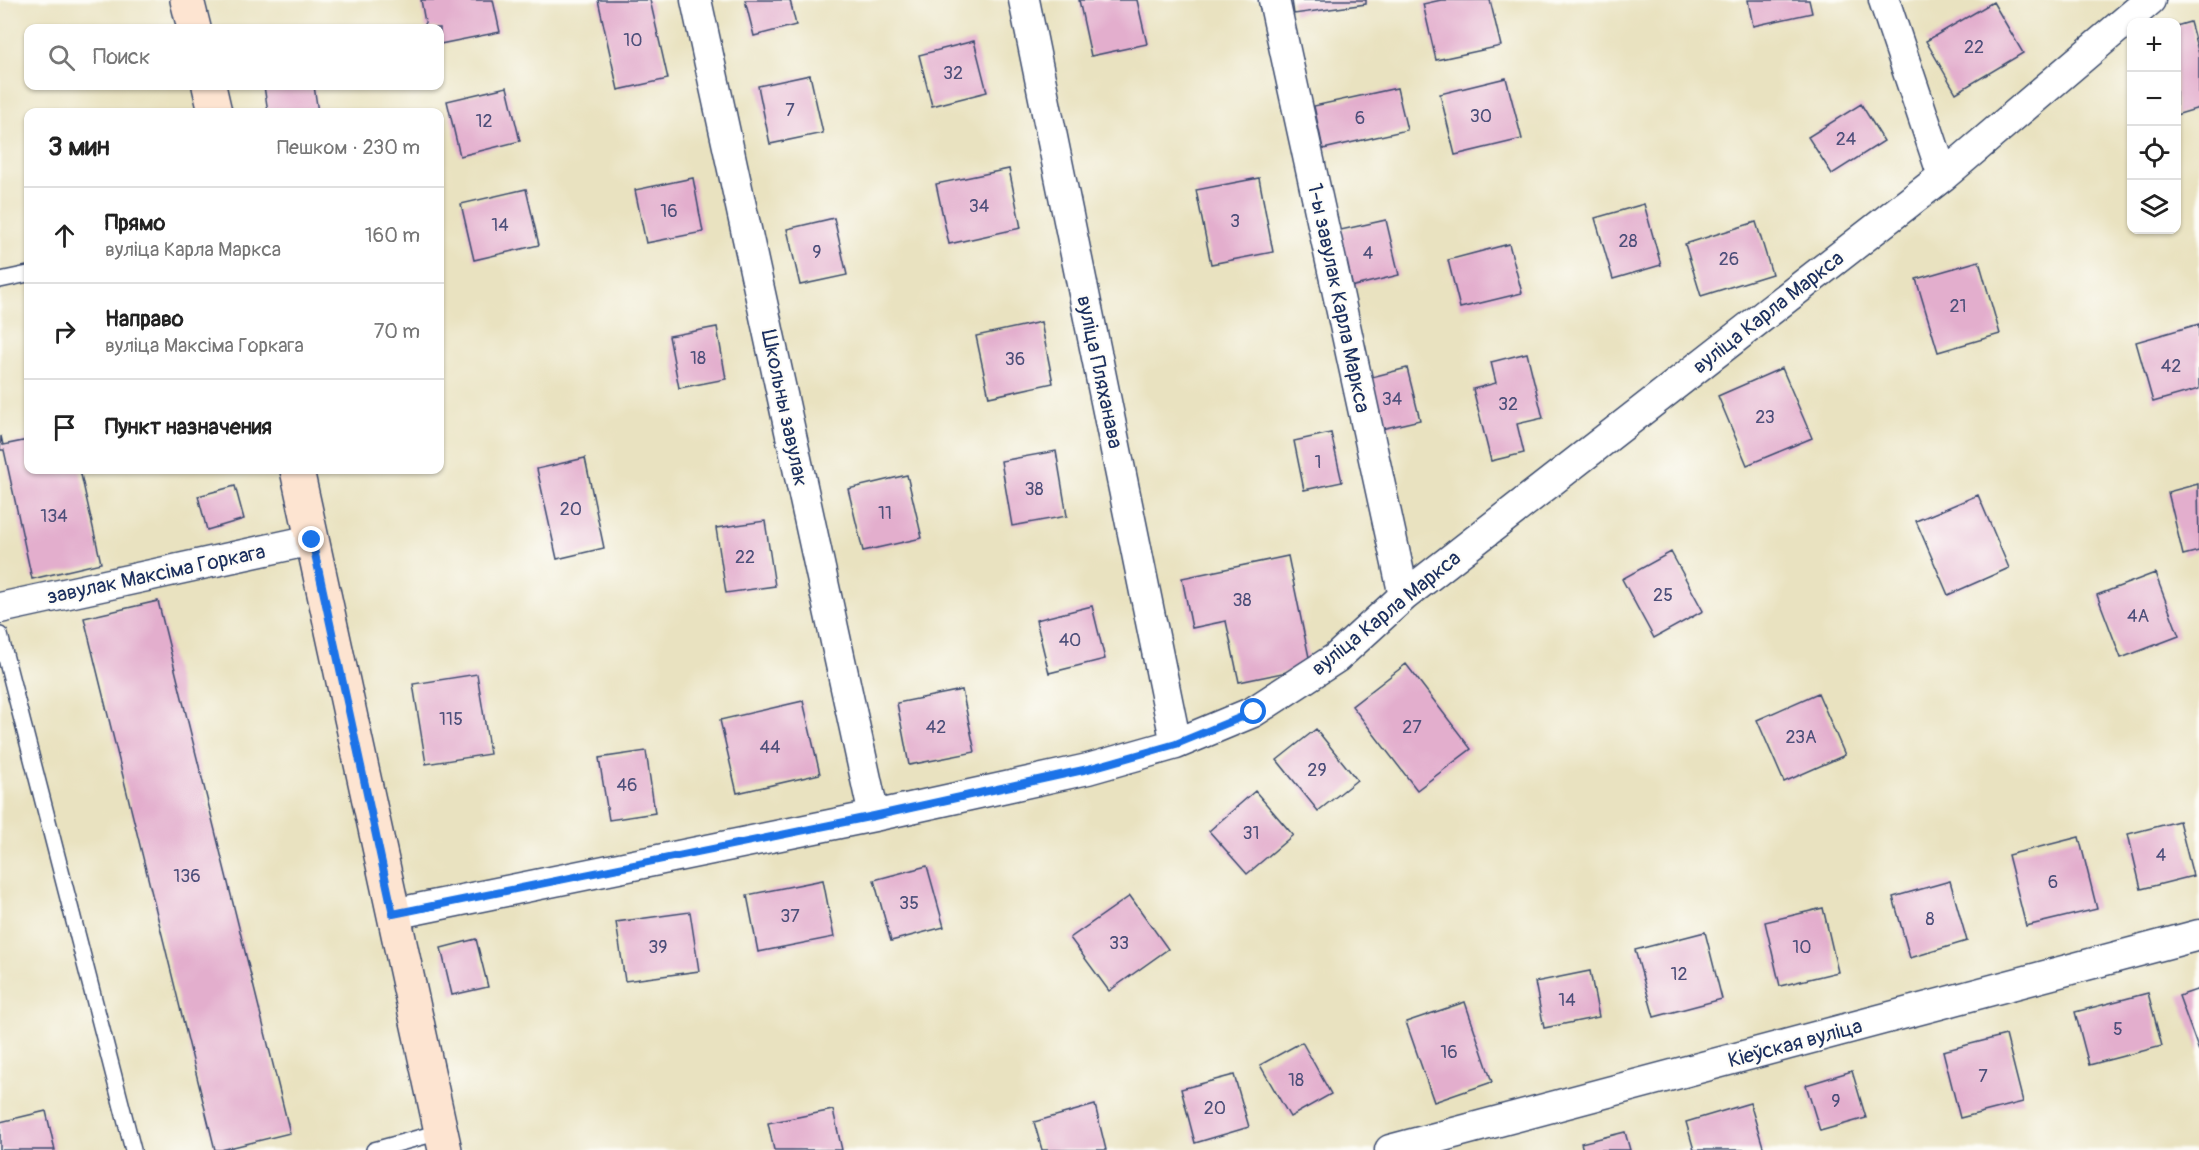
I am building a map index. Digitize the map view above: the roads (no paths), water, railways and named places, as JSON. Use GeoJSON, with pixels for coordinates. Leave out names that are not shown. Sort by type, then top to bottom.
{"type":"FeatureCollection","features":[{"type":"Feature","properties":{"kind":"street"},"geometry":{"type":"LineString","coordinates":[[187,0],[193,24]]}},
{"type":"Feature","properties":{"kind":"street","name":"Школьны завулак"},"geometry":{"type":"LineString","coordinates":[[696,0],[874,816]]}},
{"type":"Feature","properties":{"kind":"street","name":"вуліца Пляханава"},"geometry":{"type":"LineString","coordinates":[[1024,0],[1176,744]]}},
{"type":"Feature","properties":{"kind":"street","name":"1-ы завулак Карла Маркса"},"geometry":{"type":"LineString","coordinates":[[1274,0],[1404,596]]}},
{"type":"Feature","properties":{"kind":"street"},"geometry":{"type":"LineString","coordinates":[[1884,0],[1943,176]]}},
{"type":"Feature","properties":{"kind":"street","name":"вуліца Карла Маркса"},"geometry":{"type":"LineString","coordinates":[[393,914],[874,816],[1088,769],[1176,744],[1254,712],[1336,658],[1404,596],[1943,176],[2150,0]]}},
{"type":"Feature","properties":{"kind":"street"},"geometry":{"type":"LineString","coordinates":[[209,90],[214,108]]}},
{"type":"Feature","properties":{"kind":"street"},"geometry":{"type":"LineString","coordinates":[[298,474],[443,1141]]}},
{"type":"Feature","properties":{"kind":"street","name":"завулак Максіма Горкага"},"geometry":{"type":"LineString","coordinates":[[0,608],[312,540]]}},
{"type":"Feature","properties":{"kind":"street","name":"Кіеўская вуліца"},"geometry":{"type":"LineString","coordinates":[[1390,1150],[1448,1143],[2199,934]]}},
{"type":"Feature","properties":{"kind":"lane"},"geometry":{"type":"LineString","coordinates":[[0,280],[24,274]]}},
{"type":"Feature","properties":{"kind":"lane"},"geometry":{"type":"LineString","coordinates":[[0,635],[133,1150]]}},
{"type":"Feature","properties":{"kind":"lane"},"geometry":{"type":"LineString","coordinates":[[374,1150],[443,1141]]}}]}
